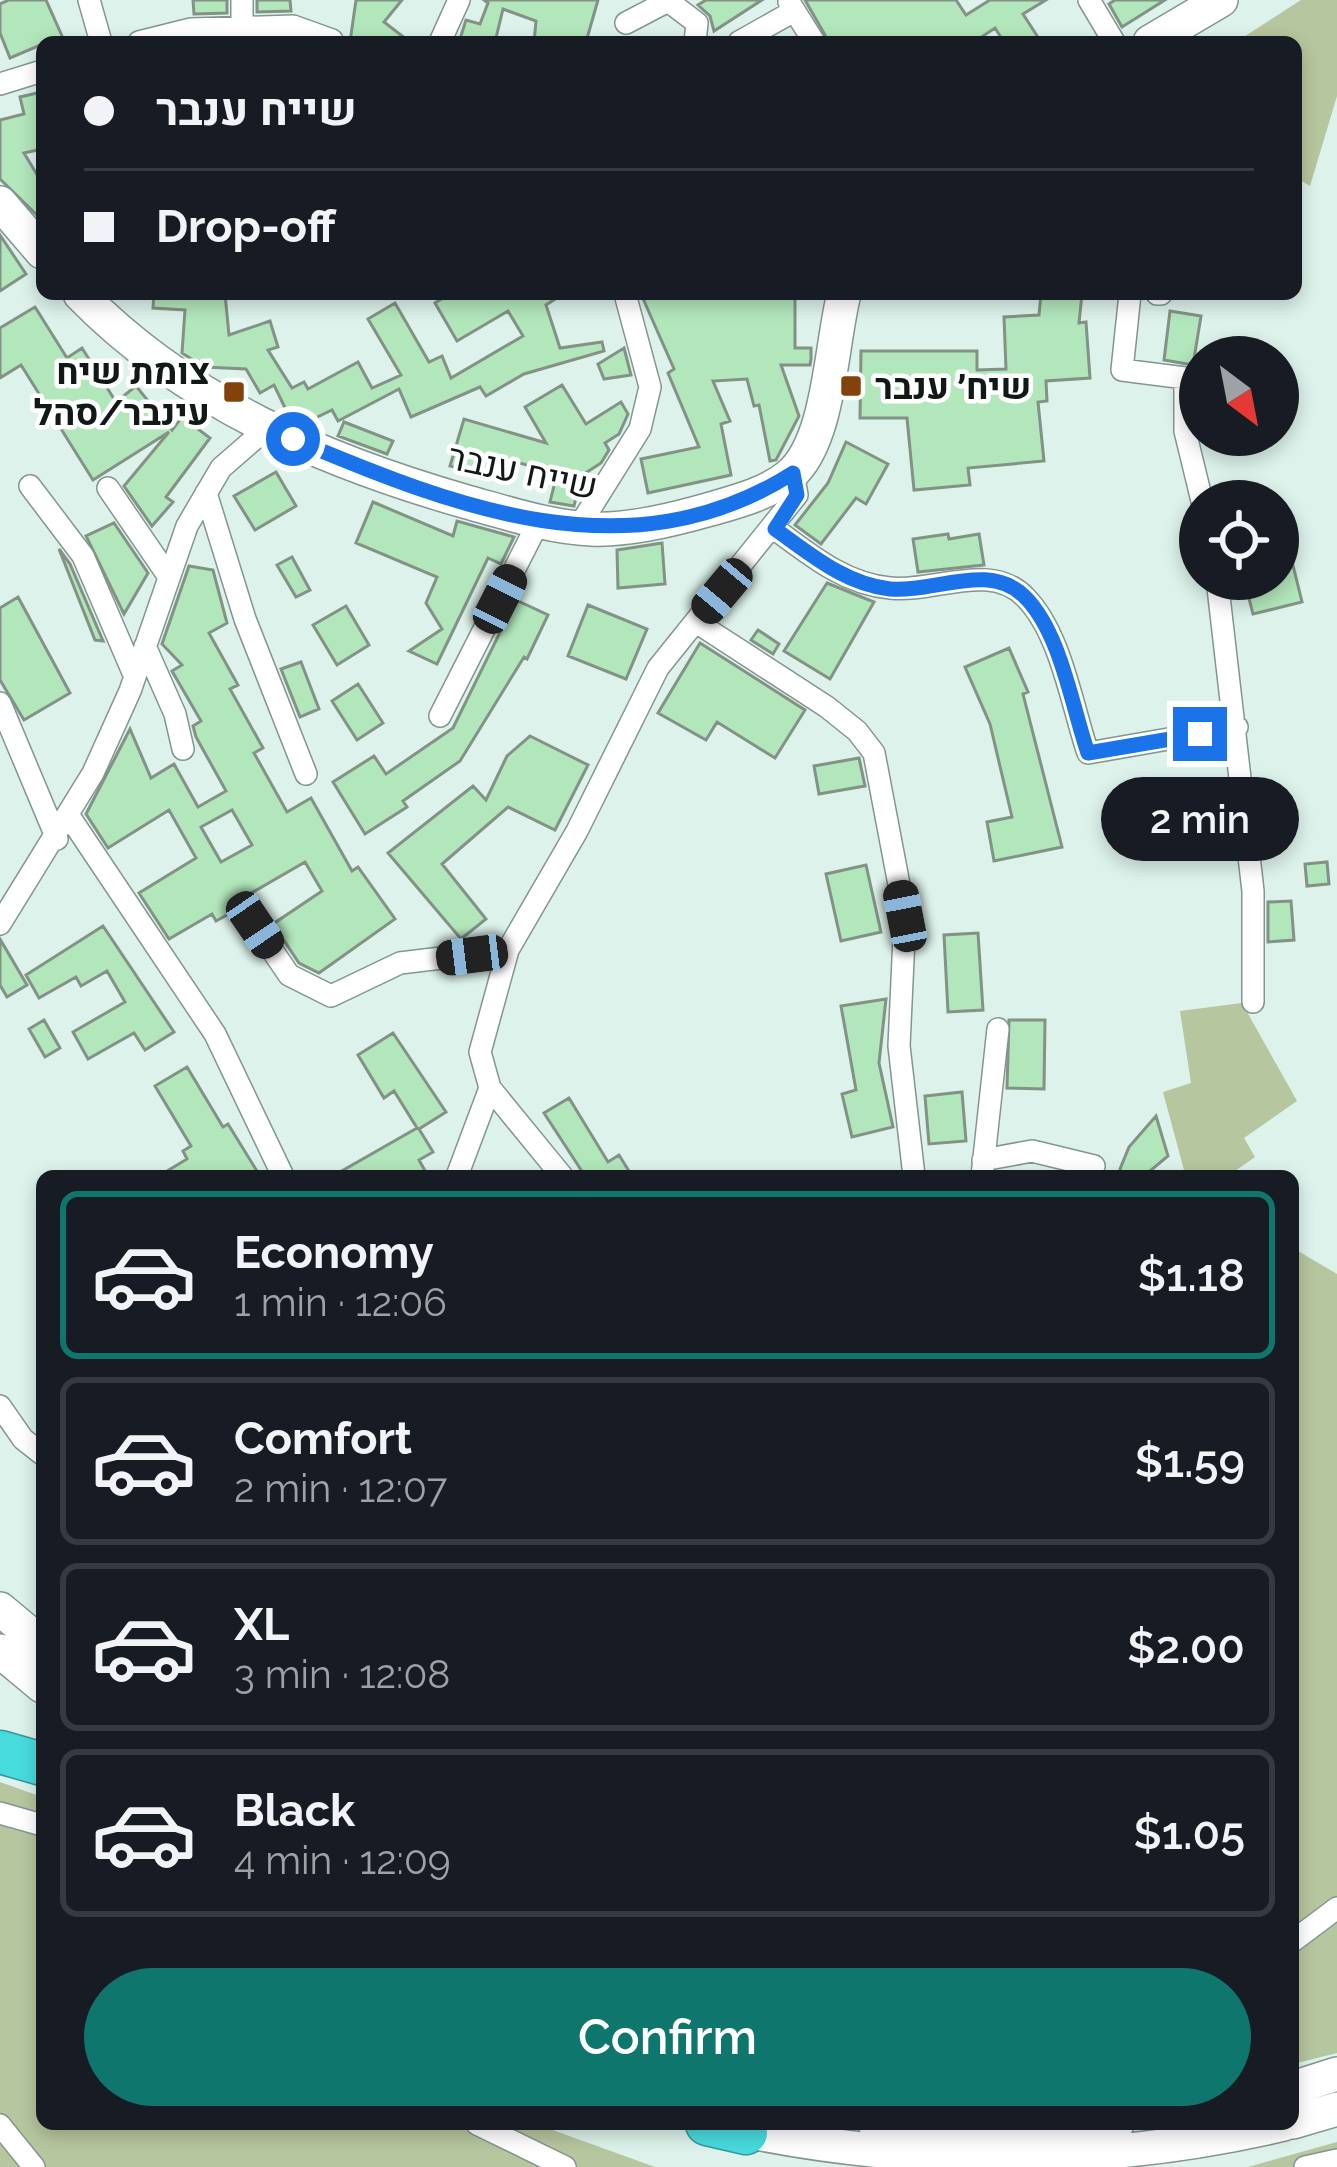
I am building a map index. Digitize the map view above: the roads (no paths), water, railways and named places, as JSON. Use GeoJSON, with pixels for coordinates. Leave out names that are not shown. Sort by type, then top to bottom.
{"type":"FeatureCollection","features":[{"type":"Feature","properties":{"kind":"highway"},"geometry":{"type":"LineString","coordinates":[[0,1752],[36,1762]]}},
{"type":"Feature","properties":{"kind":"street"},"geometry":{"type":"LineString","coordinates":[[88,0],[99,36]]}},
{"type":"Feature","properties":{"kind":"street"},"geometry":{"type":"LineString","coordinates":[[242,0],[242,28]]}},
{"type":"Feature","properties":{"kind":"street"},"geometry":{"type":"LineString","coordinates":[[443,36],[460,0]]}},
{"type":"Feature","properties":{"kind":"street"},"geometry":{"type":"LineString","coordinates":[[1089,0],[1110,36]]}},
{"type":"Feature","properties":{"kind":"street"},"geometry":{"type":"LineString","coordinates":[[1160,36],[1221,0]]}},
{"type":"Feature","properties":{"kind":"street"},"geometry":{"type":"LineString","coordinates":[[626,22],[668,1],[691,14],[697,23],[695,36]]}},
{"type":"Feature","properties":{"kind":"street"},"geometry":{"type":"LineString","coordinates":[[749,36],[792,6],[810,36]]}},
{"type":"Feature","properties":{"kind":"street"},"geometry":{"type":"LineString","coordinates":[[163,36],[191,29],[292,26],[321,36]]}},
{"type":"Feature","properties":{"kind":"street"},"geometry":{"type":"LineString","coordinates":[[0,84],[36,73]]}},
{"type":"Feature","properties":{"kind":"street"},"geometry":{"type":"LineString","coordinates":[[0,203],[36,245]]}},
{"type":"Feature","properties":{"kind":"street","name":"שייח ענבר"},"geometry":{"type":"LineString","coordinates":[[87,300],[172,373],[267,428],[414,487],[539,521],[578,528],[688,515],[770,487],[793,473]]}},
{"type":"Feature","properties":{"kind":"street"},"geometry":{"type":"LineString","coordinates":[[578,528],[640,429],[650,387],[627,300]]}},
{"type":"Feature","properties":{"kind":"street"},"geometry":{"type":"LineString","coordinates":[[557,1170],[490,1088],[480,1052],[508,950],[578,831],[658,668],[775,529],[797,495],[793,473],[806,454],[825,394],[843,300]]}},
{"type":"Feature","properties":{"kind":"street"},"geometry":{"type":"LineString","coordinates":[[1129,300],[1121,370],[1185,378],[1185,431],[1197,480]]}},
{"type":"Feature","properties":{"kind":"street"},"geometry":{"type":"LineString","coordinates":[[0,924],[69,816],[135,677],[169,577],[206,494],[221,468],[267,428]]}},
{"type":"Feature","properties":{"kind":"street"},"geometry":{"type":"LineString","coordinates":[[30,486],[82,556],[135,677]]}},
{"type":"Feature","properties":{"kind":"street"},"geometry":{"type":"LineString","coordinates":[[108,488],[169,577]]}},
{"type":"Feature","properties":{"kind":"street"},"geometry":{"type":"LineString","coordinates":[[206,494],[245,619],[306,774]]}},
{"type":"Feature","properties":{"kind":"street"},"geometry":{"type":"LineString","coordinates":[[440,716],[539,521]]}},
{"type":"Feature","properties":{"kind":"street"},"geometry":{"type":"LineString","coordinates":[[775,529],[851,579],[892,589],[994,579],[1026,598],[1049,637],[1088,753],[1237,727]]}},
{"type":"Feature","properties":{"kind":"street"},"geometry":{"type":"LineString","coordinates":[[1219,600],[1252,891],[1253,1002]]}},
{"type":"Feature","properties":{"kind":"street"},"geometry":{"type":"LineString","coordinates":[[696,622],[827,707],[857,730],[874,753],[905,916],[898,1046],[913,1170]]}},
{"type":"Feature","properties":{"kind":"street"},"geometry":{"type":"LineString","coordinates":[[145,646],[175,715],[183,749]]}},
{"type":"Feature","properties":{"kind":"street"},"geometry":{"type":"LineString","coordinates":[[0,703],[56,839]]}},
{"type":"Feature","properties":{"kind":"street"},"geometry":{"type":"LineString","coordinates":[[69,816],[215,1034],[280,1170]]}},
{"type":"Feature","properties":{"kind":"street"},"geometry":{"type":"LineString","coordinates":[[255,925],[289,975],[331,996],[400,963],[508,950]]}},
{"type":"Feature","properties":{"kind":"street"},"geometry":{"type":"LineString","coordinates":[[998,1029],[982,1168],[1032,1151],[1094,1166]]}},
{"type":"Feature","properties":{"kind":"street"},"geometry":{"type":"LineString","coordinates":[[459,1170],[490,1088]]}},
{"type":"Feature","properties":{"kind":"street"},"geometry":{"type":"LineString","coordinates":[[0,1406],[36,1449]]}},
{"type":"Feature","properties":{"kind":"street"},"geometry":{"type":"LineString","coordinates":[[0,1609],[36,1638]]}},
{"type":"Feature","properties":{"kind":"street"},"geometry":{"type":"LineString","coordinates":[[0,1651],[36,1681]]}},
{"type":"Feature","properties":{"kind":"street"},"geometry":{"type":"LineString","coordinates":[[0,1813],[36,1823]]}},
{"type":"Feature","properties":{"kind":"street"},"geometry":{"type":"LineString","coordinates":[[1299,1936],[1337,1908]]}},
{"type":"Feature","properties":{"kind":"street"},"geometry":{"type":"LineString","coordinates":[[1299,2086],[1337,2074]]}},
{"type":"Feature","properties":{"kind":"street"},"geometry":{"type":"LineString","coordinates":[[1299,2120],[1337,2109]]}},
{"type":"Feature","properties":{"kind":"street"},"geometry":{"type":"LineString","coordinates":[[0,2125],[34,2167]]}},
{"type":"Feature","properties":{"kind":"street"},"geometry":{"type":"LineString","coordinates":[[489,2130],[566,2167]]}},
{"type":"Feature","properties":{"kind":"street"},"geometry":{"type":"LineString","coordinates":[[738,2130],[887,2159],[1025,2165],[1172,2150],[1258,2130]]}},
{"type":"Feature","properties":{"kind":"street"},"geometry":{"type":"LineString","coordinates":[[945,2130],[1026,2130]]}},
{"type":"Feature","properties":{"kind":"street"},"geometry":{"type":"LineString","coordinates":[[1305,2167],[1337,2160]]}},
{"type":"Feature","properties":{"kind":"place","name":"שיח׳ ענבר"},"geometry":{"type":"Point","coordinates":[851,386]}},
{"type":"Feature","properties":{"kind":"place","name":"צומת שיח עינבר/סהל"},"geometry":{"type":"Point","coordinates":[234,392]}}]}
